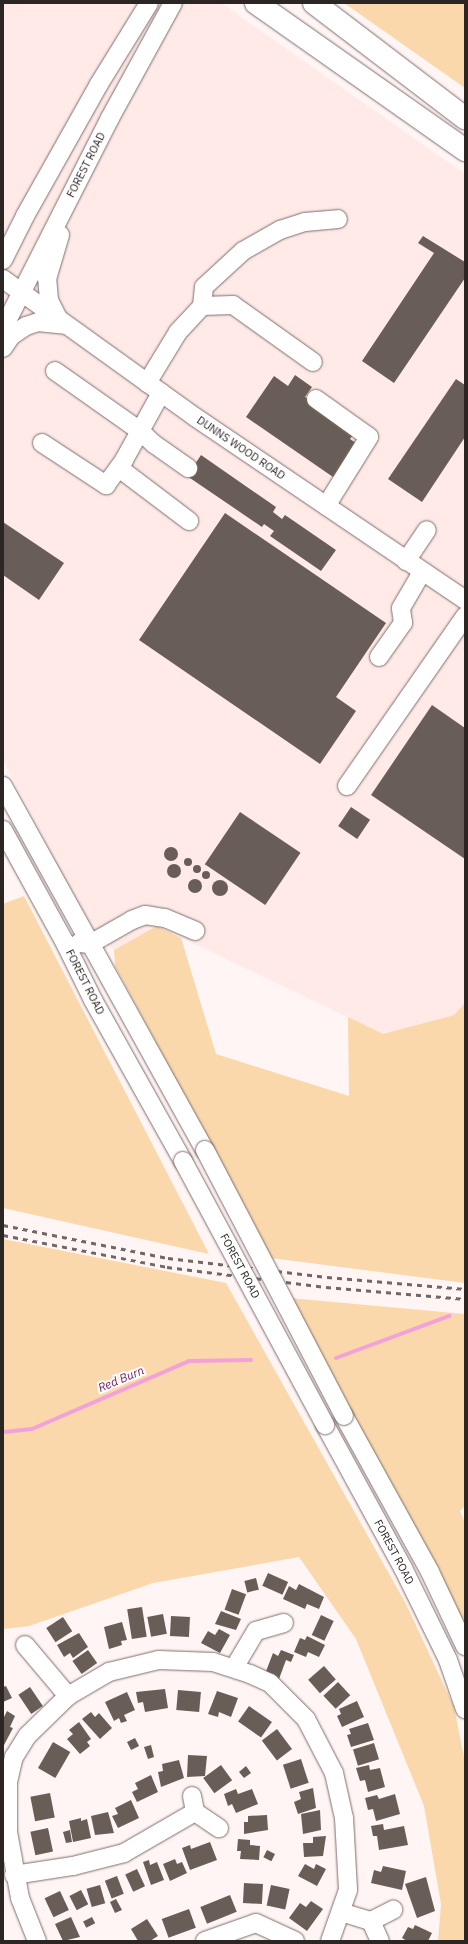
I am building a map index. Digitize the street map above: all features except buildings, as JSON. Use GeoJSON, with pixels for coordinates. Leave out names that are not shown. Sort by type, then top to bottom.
{"type":"FeatureCollection","features":[{"type":"Feature","properties":{"kind":"highway"},"geometry":{"type":"LineString","coordinates":[[256,3],[465,150]]}},
{"type":"Feature","properties":{"kind":"highway"},"geometry":{"type":"LineString","coordinates":[[314,3],[465,118]]}},
{"type":"Feature","properties":{"kind":"street"},"geometry":{"type":"LineString","coordinates":[[3,260],[52,169],[149,3]]}},
{"type":"Feature","properties":{"kind":"street","name":"FOREST ROAD"},"geometry":{"type":"LineString","coordinates":[[3,328],[173,3]]}},
{"type":"Feature","properties":{"kind":"street"},"geometry":{"type":"LineString","coordinates":[[3,228],[52,169]]}},
{"type":"Feature","properties":{"kind":"street"},"geometry":{"type":"LineString","coordinates":[[63,322],[49,300],[48,279],[76,186]]}},
{"type":"Feature","properties":{"kind":"street"},"geometry":{"type":"LineString","coordinates":[[42,443],[106,485],[119,468],[140,430],[154,388],[178,332],[202,306],[204,287],[243,251],[280,230],[305,222],[338,219]]}},
{"type":"Feature","properties":{"kind":"street"},"geometry":{"type":"LineString","coordinates":[[3,273],[20,270],[42,252]]}},
{"type":"Feature","properties":{"kind":"street","name":"DUNNS WOOD ROAD"},"geometry":{"type":"LineString","coordinates":[[3,279],[154,388],[465,600]]}},
{"type":"Feature","properties":{"kind":"street"},"geometry":{"type":"LineString","coordinates":[[3,297],[21,292]]}},
{"type":"Feature","properties":{"kind":"street"},"geometry":{"type":"LineString","coordinates":[[202,306],[233,305],[313,362]]}},
{"type":"Feature","properties":{"kind":"street"},"geometry":{"type":"LineString","coordinates":[[3,348],[11,336],[26,326],[44,322],[63,322]]}},
{"type":"Feature","properties":{"kind":"street"},"geometry":{"type":"LineString","coordinates":[[55,371],[140,430],[154,444],[188,468]]}},
{"type":"Feature","properties":{"kind":"street"},"geometry":{"type":"LineString","coordinates":[[316,399],[369,437],[326,506]]}},
{"type":"Feature","properties":{"kind":"street"},"geometry":{"type":"LineString","coordinates":[[119,468],[189,521]]}},
{"type":"Feature","properties":{"kind":"street"},"geometry":{"type":"LineString","coordinates":[[406,561],[427,530]]}},
{"type":"Feature","properties":{"kind":"street"},"geometry":{"type":"LineString","coordinates":[[379,657],[403,623],[401,608],[422,572]]}},
{"type":"Feature","properties":{"kind":"street"},"geometry":{"type":"LineString","coordinates":[[347,786],[465,616]]}},
{"type":"Feature","properties":{"kind":"street","name":"FOREST ROAD"},"geometry":{"type":"LineString","coordinates":[[3,786],[205,1150],[344,1416],[430,1572],[465,1646]]}},
{"type":"Feature","properties":{"kind":"street","name":"FOREST ROAD"},"geometry":{"type":"LineString","coordinates":[[3,830],[64,941],[93,1000],[183,1161],[403,1568],[448,1660],[465,1709]]}},
{"type":"Feature","properties":{"kind":"street"},"geometry":{"type":"LineString","coordinates":[[64,941],[90,944],[132,920],[145,915],[165,918],[195,931]]}},
{"type":"Feature","properties":{"kind":"street"},"geometry":{"type":"LineString","coordinates":[[234,1668],[256,1631],[284,1623]]}},
{"type":"Feature","properties":{"kind":"street"},"geometry":{"type":"LineString","coordinates":[[25,1645],[68,1696]]}},
{"type":"Feature","properties":{"kind":"street"},"geometry":{"type":"LineString","coordinates":[[37,1941],[20,1898],[14,1874],[8,1832],[5,1796],[14,1757],[24,1741],[68,1696],[109,1672],[159,1660],[213,1662],[234,1668],[270,1683],[306,1719],[334,1773],[344,1818],[348,1890],[330,1941]]}},
{"type":"Feature","properties":{"kind":"street"},"geometry":{"type":"LineString","coordinates":[[14,1874],[73,1866],[124,1853],[193,1804],[218,1828]]}},
{"type":"Feature","properties":{"kind":"street"},"geometry":{"type":"LineString","coordinates":[[341,1912],[371,1921],[393,1910]]}},
{"type":"Feature","properties":{"kind":"street"},"geometry":{"type":"LineString","coordinates":[[371,1921],[380,1941]]}},
{"type":"Feature","properties":{"kind":"street"},"geometry":{"type":"LineString","coordinates":[[205,1941],[256,1923],[295,1941]]}},
{"type":"Feature","properties":{"kind":"shaded area"},"geometry":{"type":"Polygon","coordinates":[[[3,3],[221,3],[465,174],[465,1003],[454,1015],[383,1034],[157,926],[114,950],[91,930],[7,768],[3,757],[3,3]]]}},
{"type":"Feature","properties":{"kind":"shaded area"},"geometry":{"type":"Polygon","coordinates":[[[344,3],[465,3],[465,88],[344,3]]]}},
{"type":"Feature","properties":{"kind":"shaded area"},"geometry":{"type":"Polygon","coordinates":[[[24,896],[209,1254],[3,1208],[3,904],[24,896]]]}},
{"type":"Feature","properties":{"kind":"shaded area"},"geometry":{"type":"Polygon","coordinates":[[[157,926],[181,938],[216,1054],[349,1096],[348,1017],[383,1034],[454,1015],[465,1003],[465,1283],[271,1258],[115,966],[114,950],[157,926]]]}},
{"type":"Feature","properties":{"kind":"shaded area"},"geometry":{"type":"Polygon","coordinates":[[[3,1239],[226,1283],[406,1604],[454,1707],[465,1762],[465,1941],[438,1941],[441,1904],[424,1806],[356,1639],[299,1557],[153,1583],[29,1626],[3,1629],[3,1239]]]}},
{"type":"Feature","properties":{"kind":"shaded area"},"geometry":{"type":"Polygon","coordinates":[[[290,1298],[465,1314],[465,1506],[460,1511],[465,1523],[465,1638],[290,1298]]]}},
{"type":"Feature","properties":{"kind":"waterway","name":"Red Burn"},"geometry":{"type":"LineString","coordinates":[[336,1358],[449,1316]]}},
{"type":"Feature","properties":{"kind":"waterway","name":"Red Burn"},"geometry":{"type":"LineString","coordinates":[[3,1432],[32,1429],[189,1361],[251,1360]]}},
{"type":"Feature","properties":{"kind":"railway"},"geometry":{"type":"LineString","coordinates":[[3,1225],[168,1258],[327,1277],[465,1289]]}},
{"type":"Feature","properties":{"kind":"railway"},"geometry":{"type":"LineString","coordinates":[[3,1235],[167,1267],[326,1287],[465,1299]]}}]}
